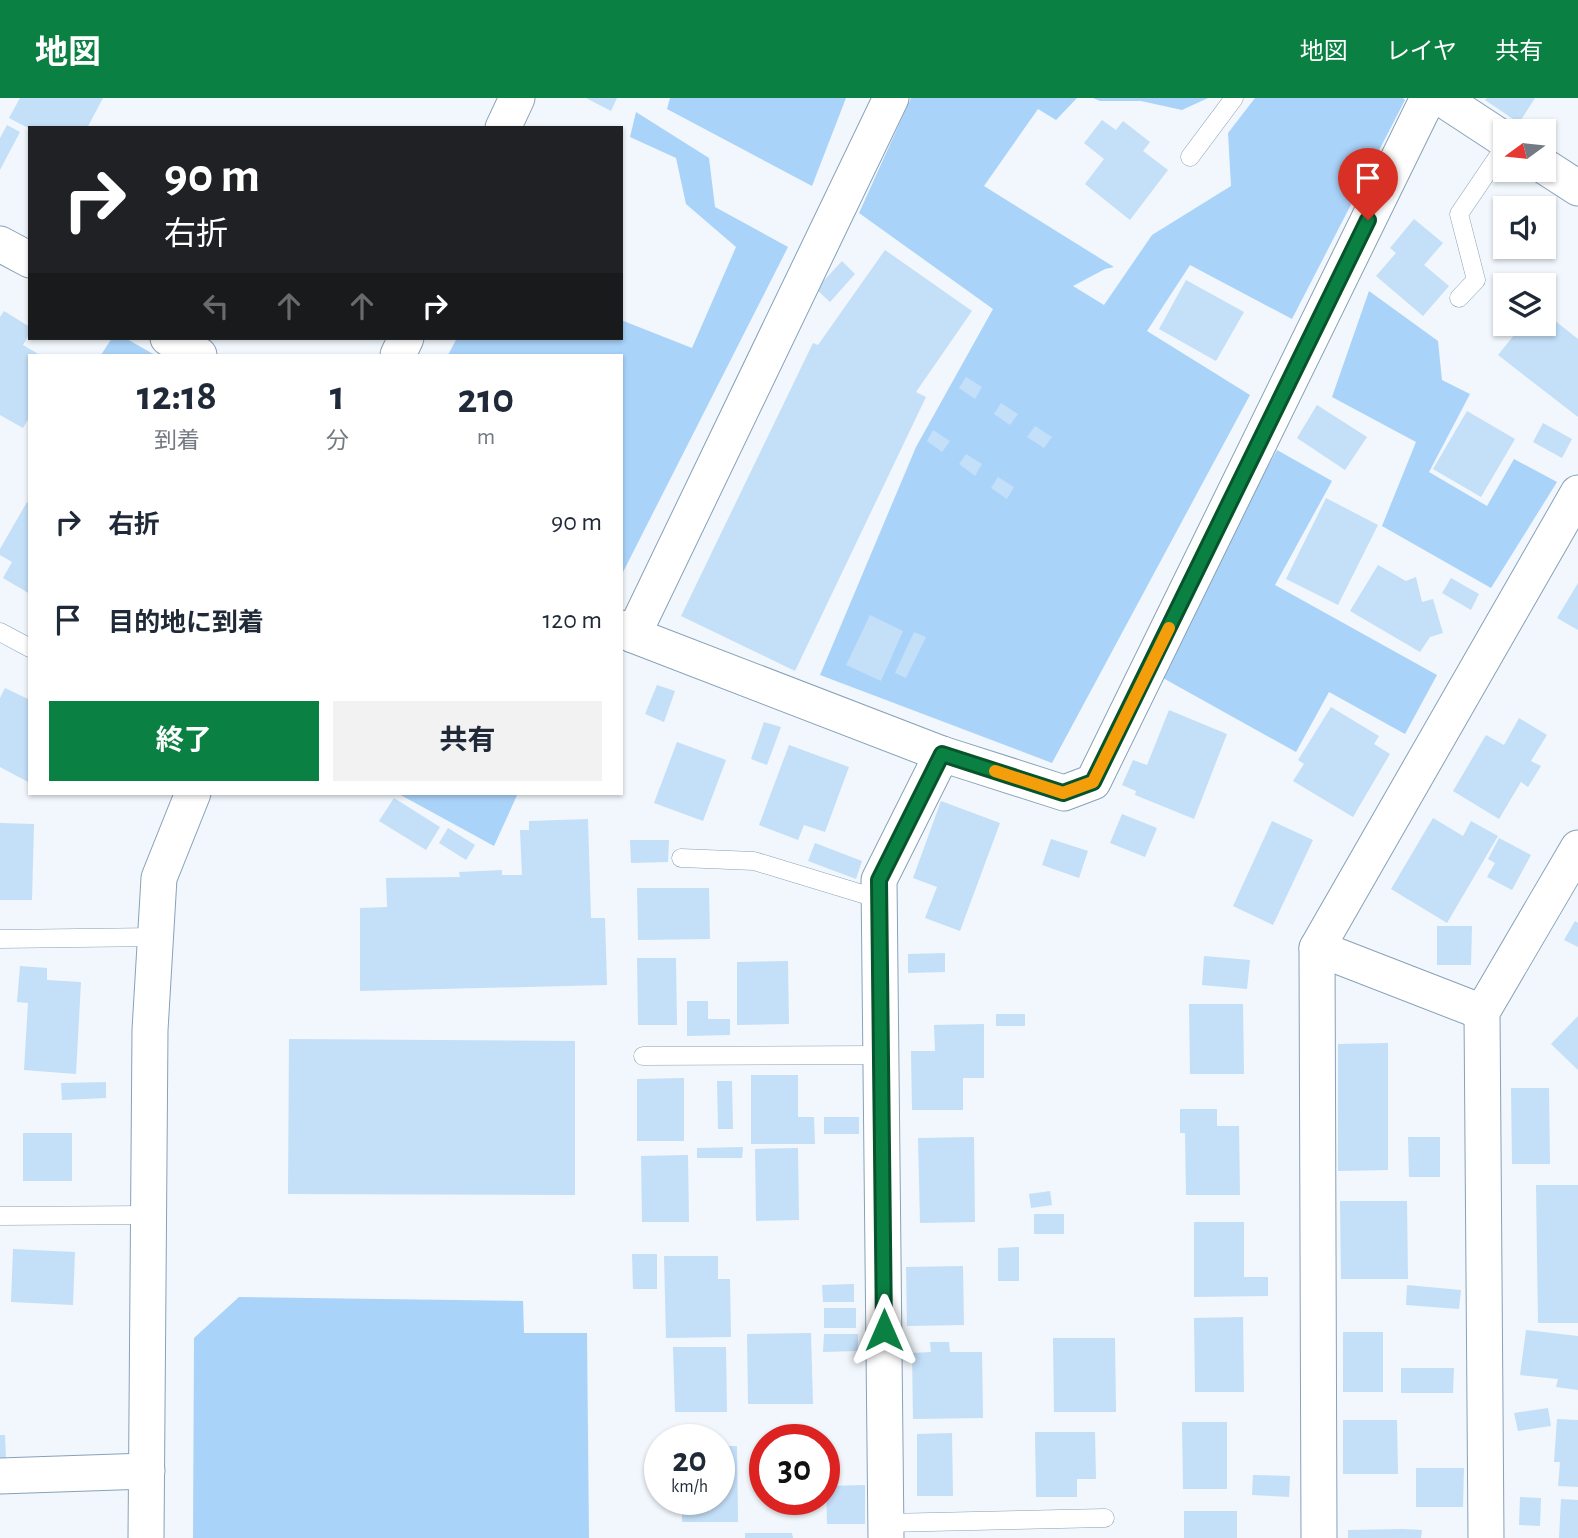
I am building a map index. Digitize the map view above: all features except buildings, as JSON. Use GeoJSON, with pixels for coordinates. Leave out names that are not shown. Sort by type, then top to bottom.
{"type":"FeatureCollection","features":[{"type":"Feature","properties":{"kind":"street"},"geometry":{"type":"LineString","coordinates":[[504,126],[517,98]]}},
{"type":"Feature","properties":{"kind":"street"},"geometry":{"type":"LineString","coordinates":[[891,98],[627,631],[942,754],[1063,793],[1093,782],[1428,98]]}},
{"type":"Feature","properties":{"kind":"street"},"geometry":{"type":"LineString","coordinates":[[1441,98],[1493,135]]}},
{"type":"Feature","properties":{"kind":"street"},"geometry":{"type":"LineString","coordinates":[[1556,174],[1578,188]]}},
{"type":"Feature","properties":{"kind":"street"},"geometry":{"type":"LineString","coordinates":[[0,244],[28,259]]}},
{"type":"Feature","properties":{"kind":"street"},"geometry":{"type":"LineString","coordinates":[[172,340],[197,354]]}},
{"type":"Feature","properties":{"kind":"street"},"geometry":{"type":"LineString","coordinates":[[1320,1538],[1317,948],[1578,494]]}},
{"type":"Feature","properties":{"kind":"street"},"geometry":{"type":"LineString","coordinates":[[886,1530],[879,880],[942,754]]}},
{"type":"Feature","properties":{"kind":"street"},"geometry":{"type":"LineString","coordinates":[[146,1538],[150,1030],[155,937],[159,878],[191,795]]}},
{"type":"Feature","properties":{"kind":"street"},"geometry":{"type":"LineString","coordinates":[[1486,1538],[1482,1012],[1578,848]]}},
{"type":"Feature","properties":{"kind":"street"},"geometry":{"type":"LineString","coordinates":[[1317,948],[1482,1012]]}},
{"type":"Feature","properties":{"kind":"street"},"geometry":{"type":"LineString","coordinates":[[0,1476],[147,1471]]}},
{"type":"Feature","properties":{"kind":"lane"},"geometry":{"type":"LineString","coordinates":[[1190,157],[1234,98]]}},
{"type":"Feature","properties":{"kind":"lane"},"geometry":{"type":"LineString","coordinates":[[1460,299],[1476,280],[1459,214],[1493,162]]}},
{"type":"Feature","properties":{"kind":"lane"},"geometry":{"type":"LineString","coordinates":[[0,632],[28,647]]}},
{"type":"Feature","properties":{"kind":"lane"},"geometry":{"type":"LineString","coordinates":[[681,859],[754,861],[879,899]]}},
{"type":"Feature","properties":{"kind":"lane"},"geometry":{"type":"LineString","coordinates":[[0,939],[155,937]]}},
{"type":"Feature","properties":{"kind":"lane"},"geometry":{"type":"LineString","coordinates":[[643,1056],[881,1055]]}},
{"type":"Feature","properties":{"kind":"lane"},"geometry":{"type":"LineString","coordinates":[[0,1216],[148,1215]]}},
{"type":"Feature","properties":{"kind":"lane"},"geometry":{"type":"LineString","coordinates":[[886,1530],[1105,1518]]}},
{"type":"Feature","properties":{"kind":"shaded area"},"geometry":{"type":"Polygon","coordinates":[[[670,98],[846,98],[812,186],[667,109],[670,98]]]}},
{"type":"Feature","properties":{"kind":"shaded area"},"geometry":{"type":"Polygon","coordinates":[[[911,98],[1077,98],[1056,120],[1038,109],[984,186],[1114,267],[1073,286],[1104,305],[1152,235],[1231,186],[1228,133],[1255,98],[1405,100],[1292,319],[1190,265],[1147,331],[1250,395],[1052,763],[820,675],[916,447],[993,309],[859,213],[911,98]]]}},
{"type":"Feature","properties":{"kind":"shaded area"},"geometry":{"type":"Polygon","coordinates":[[[1093,98],[1208,98],[1182,110],[1141,101],[1100,101],[1093,98]]]}},
{"type":"Feature","properties":{"kind":"shaded area"},"geometry":{"type":"Polygon","coordinates":[[[636,112],[709,158],[715,207],[788,247],[623,572],[623,354],[449,354],[456,340],[623,340],[623,321],[692,348],[736,247],[686,204],[676,158],[630,137],[636,112]]]}},
{"type":"Feature","properties":{"kind":"shaded area"},"geometry":{"type":"Polygon","coordinates":[[[1369,291],[1438,341],[1442,380],[1470,394],[1429,472],[1487,506],[1514,459],[1557,482],[1491,588],[1382,526],[1416,442],[1332,397],[1369,291]]]}},
{"type":"Feature","properties":{"kind":"shaded area"},"geometry":{"type":"Polygon","coordinates":[[[111,340],[129,340],[153,354],[102,354],[111,340]]]}},
{"type":"Feature","properties":{"kind":"shaded area"},"geometry":{"type":"Polygon","coordinates":[[[1277,450],[1332,481],[1275,585],[1437,675],[1405,734],[1329,692],[1296,752],[1154,673],[1277,450]]]}},
{"type":"Feature","properties":{"kind":"shaded area"},"geometry":{"type":"Polygon","coordinates":[[[401,795],[517,795],[494,846],[401,795]]]}},
{"type":"Feature","properties":{"kind":"shaded area"},"geometry":{"type":"Polygon","coordinates":[[[239,1297],[523,1301],[524,1333],[587,1333],[589,1538],[193,1538],[194,1338],[239,1297]]]}},
{"type":"Feature","properties":{"kind":"slow traffic"},"geometry":{"type":"LineString","coordinates":[[995,771],[1063,793],[1093,782],[1169,628]]}},
{"type":"Feature","properties":{"kind":"route"},"geometry":{"type":"LineString","coordinates":[[884,1330],[879,880],[942,754],[1063,793],[1093,782],[1368,220]]}}]}
